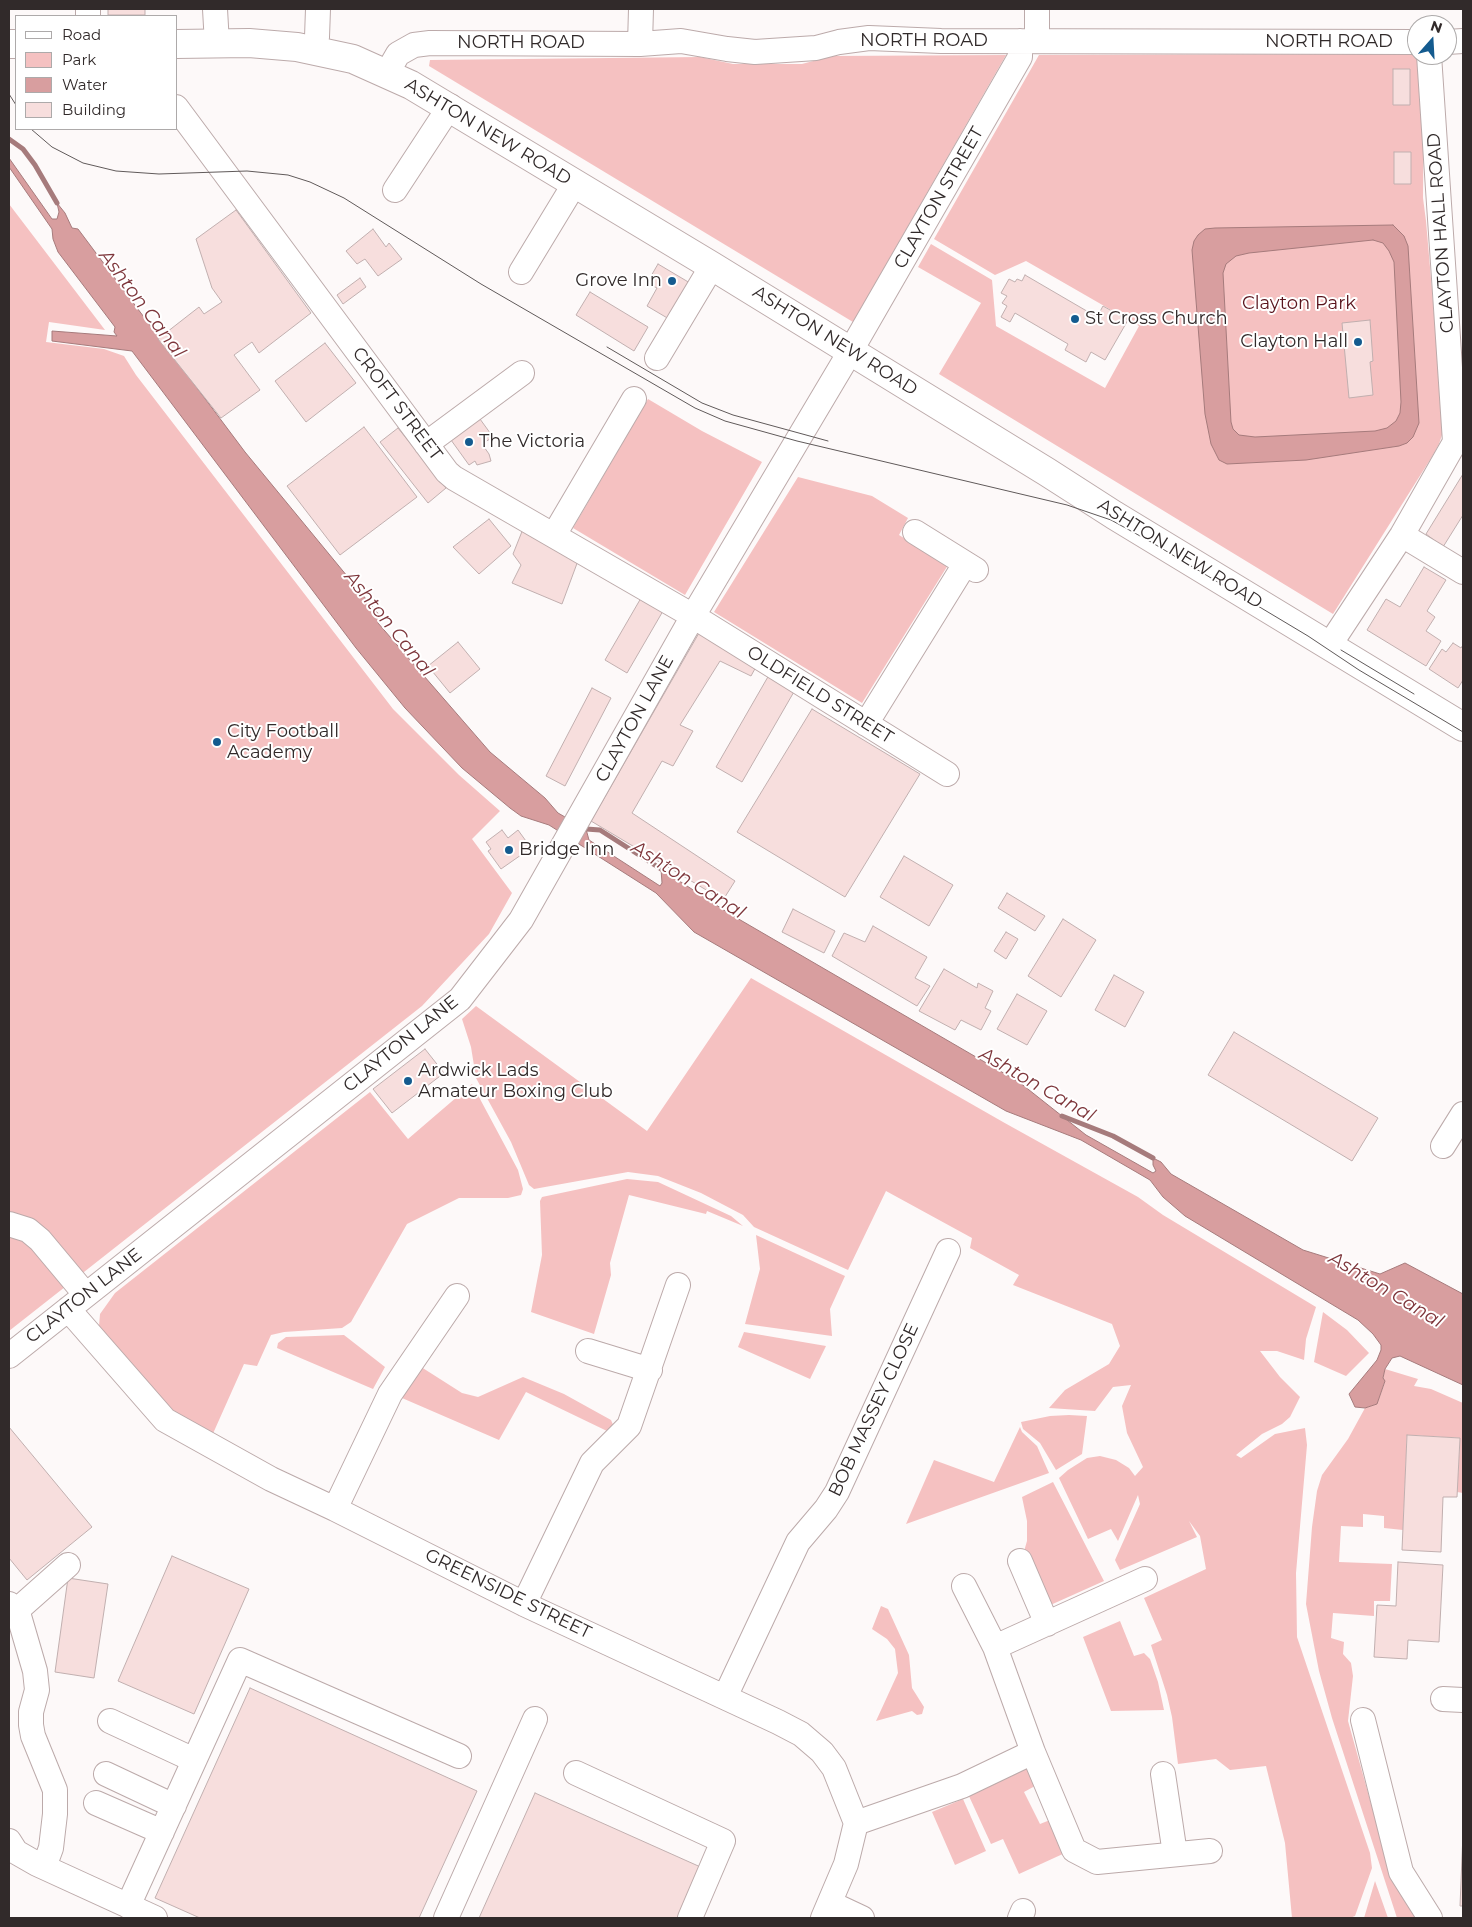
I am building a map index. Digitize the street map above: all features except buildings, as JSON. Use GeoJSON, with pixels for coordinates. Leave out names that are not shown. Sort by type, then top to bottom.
{"type":"FeatureCollection","features":[{"type":"Feature","properties":{"kind":"main road","name":"ASHTON NEW ROAD"},"geometry":{"type":"LineString","coordinates":[[178,44],[280,45],[313,50],[353,59],[412,85],[450,106],[712,266],[1463,727]]}},
{"type":"Feature","properties":{"kind":"street"},"geometry":{"type":"LineString","coordinates":[[215,9],[217,44]]}},
{"type":"Feature","properties":{"kind":"street"},"geometry":{"type":"LineString","coordinates":[[313,50],[318,9]]}},
{"type":"Feature","properties":{"kind":"street"},"geometry":{"type":"LineString","coordinates":[[640,44],[641,9]]}},
{"type":"Feature","properties":{"kind":"street","name":"CLAYTON STREET"},"geometry":{"type":"LineString","coordinates":[[850,352],[1020,58],[1029,41],[1037,9]]}},
{"type":"Feature","properties":{"kind":"street","name":"NORTH ROAD"},"geometry":{"type":"LineString","coordinates":[[387,73],[398,54],[414,45],[430,43],[640,44],[681,41],[727,50],[755,52],[816,48],[839,42],[869,38],[942,41],[1407,42]]}},
{"type":"Feature","properties":{"kind":"street","name":"CLAYTON HALL ROAD"},"geometry":{"type":"LineString","coordinates":[[1329,646],[1402,535],[1455,442],[1454,279],[1430,65]]}},
{"type":"Feature","properties":{"kind":"street"},"geometry":{"type":"LineString","coordinates":[[395,190],[450,106]]}},
{"type":"Feature","properties":{"kind":"street","name":"CROFT STREET"},"geometry":{"type":"LineString","coordinates":[[178,111],[447,472],[454,478],[693,616]]}},
{"type":"Feature","properties":{"kind":"street"},"geometry":{"type":"LineString","coordinates":[[521,272],[575,183]]}},
{"type":"Feature","properties":{"kind":"street"},"geometry":{"type":"LineString","coordinates":[[657,358],[712,266]]}},
{"type":"Feature","properties":{"kind":"street","name":"CLAYTON LANE"},"geometry":{"type":"LineString","coordinates":[[9,1356],[460,999],[521,920],[693,616],[850,352]]}},
{"type":"Feature","properties":{"kind":"street"},"geometry":{"type":"LineString","coordinates":[[426,444],[522,373]]}},
{"type":"Feature","properties":{"kind":"street"},"geometry":{"type":"LineString","coordinates":[[554,535],[634,399]]}},
{"type":"Feature","properties":{"kind":"street"},"geometry":{"type":"LineString","coordinates":[[866,724],[971,567],[915,532]]}},
{"type":"Feature","properties":{"kind":"street"},"geometry":{"type":"LineString","coordinates":[[1402,535],[1463,572]]}},
{"type":"Feature","properties":{"kind":"street","name":"OLDFIELD STREET"},"geometry":{"type":"LineString","coordinates":[[693,616],[947,774]]}},
{"type":"Feature","properties":{"kind":"street"},"geometry":{"type":"LineString","coordinates":[[1443,1146],[1463,1114]]}},
{"type":"Feature","properties":{"kind":"street","name":"GREENSIDE STREET"},"geometry":{"type":"LineString","coordinates":[[9,1224],[28,1230],[40,1240],[77,1302],[165,1420],[271,1479],[524,1604],[801,1734],[822,1752],[834,1768],[856,1823]]}},
{"type":"Feature","properties":{"kind":"street","name":"BOB MASSEY CLOSE"},"geometry":{"type":"LineString","coordinates":[[725,1697],[798,1542],[826,1509],[837,1492],[948,1251]]}},
{"type":"Feature","properties":{"kind":"street"},"geometry":{"type":"LineString","coordinates":[[524,1604],[592,1463],[629,1426],[678,1285]]}},
{"type":"Feature","properties":{"kind":"street"},"geometry":{"type":"LineString","coordinates":[[335,1509],[390,1394],[457,1296]]}},
{"type":"Feature","properties":{"kind":"street"},"geometry":{"type":"LineString","coordinates":[[588,1351],[650,1370]]}},
{"type":"Feature","properties":{"kind":"street"},"geometry":{"type":"LineString","coordinates":[[1020,1561],[1046,1624]]}},
{"type":"Feature","properties":{"kind":"street"},"geometry":{"type":"LineString","coordinates":[[44,1867],[51,1848],[55,1814],[55,1790],[31,1725],[31,1712],[37,1690],[35,1671],[19,1616],[12,1608],[68,1565]]}},
{"type":"Feature","properties":{"kind":"street"},"geometry":{"type":"LineString","coordinates":[[994,1648],[1145,1579]]}},
{"type":"Feature","properties":{"kind":"street"},"geometry":{"type":"LineString","coordinates":[[964,1586],[994,1648],[1032,1752],[1074,1850],[1097,1862],[1210,1851]]}},
{"type":"Feature","properties":{"kind":"street"},"geometry":{"type":"LineString","coordinates":[[119,1908],[162,1832],[240,1660],[459,1756]]}},
{"type":"Feature","properties":{"kind":"street"},"geometry":{"type":"LineString","coordinates":[[446,1918],[536,1719]]}},
{"type":"Feature","properties":{"kind":"street"},"geometry":{"type":"LineString","coordinates":[[1364,1720],[1401,1872],[1430,1918]]}},
{"type":"Feature","properties":{"kind":"street"},"geometry":{"type":"LineString","coordinates":[[110,1721],[194,1760]]}},
{"type":"Feature","properties":{"kind":"street"},"geometry":{"type":"LineString","coordinates":[[862,1918],[826,1911],[846,1864],[856,1823],[962,1786],[1032,1752]]}},
{"type":"Feature","properties":{"kind":"street"},"geometry":{"type":"LineString","coordinates":[[576,1773],[723,1840],[690,1918]]}},
{"type":"Feature","properties":{"kind":"street"},"geometry":{"type":"LineString","coordinates":[[106,1774],[174,1806]]}},
{"type":"Feature","properties":{"kind":"street"},"geometry":{"type":"LineString","coordinates":[[1164,1774],[1175,1854]]}},
{"type":"Feature","properties":{"kind":"street"},"geometry":{"type":"LineString","coordinates":[[96,1802],[162,1832]]}},
{"type":"Feature","properties":{"kind":"street"},"geometry":{"type":"LineString","coordinates":[[9,1841],[16,1852],[119,1908],[155,1918]]}},
{"type":"Feature","properties":{"kind":"green space","name":"Clayton Park"},"geometry":{"type":"Polygon","coordinates":[[[1407,54],[1407,65],[1424,65],[1423,198],[1444,429],[1433,455],[1333,614],[939,374],[981,303],[918,267],[931,244],[992,280],[996,326],[1105,388],[1139,326],[1026,261],[995,275],[934,239],[1039,55],[1407,54]]]}},
{"type":"Feature","properties":{"kind":"green space"},"geometry":{"type":"Polygon","coordinates":[[[1006,55],[853,322],[429,66],[430,60],[700,57],[733,64],[802,64],[832,56],[1006,55]]]}},
{"type":"Feature","properties":{"kind":"green space","name":"City Football Academy"},"geometry":{"type":"Polygon","coordinates":[[[9,204],[105,330],[49,322],[46,342],[104,349],[124,356],[136,375],[393,709],[459,775],[500,811],[472,839],[512,893],[489,934],[422,1006],[9,1331],[9,204]]]}},
{"type":"Feature","properties":{"kind":"green space"},"geometry":{"type":"Polygon","coordinates":[[[648,399],[702,431],[762,462],[685,595],[573,528],[648,399]]]}},
{"type":"Feature","properties":{"kind":"green space"},"geometry":{"type":"Polygon","coordinates":[[[798,477],[872,496],[908,518],[899,535],[948,565],[862,703],[714,612],[798,477]]]}},
{"type":"Feature","properties":{"kind":"green space"},"geometry":{"type":"Polygon","coordinates":[[[751,978],[1138,1197],[1163,1215],[1316,1307],[1306,1339],[1304,1360],[1277,1351],[1260,1351],[1280,1377],[1300,1397],[1290,1417],[1282,1424],[1262,1434],[1236,1455],[1241,1458],[1275,1434],[1305,1428],[1307,1445],[1296,1573],[1297,1637],[1370,1853],[1372,1868],[1355,1916],[1350,1918],[1292,1918],[1285,1843],[1266,1766],[1230,1770],[1216,1759],[1178,1764],[1172,1717],[1151,1645],[1162,1640],[1144,1598],[1206,1569],[1200,1536],[1189,1521],[1197,1537],[1120,1570],[1115,1560],[1140,1504],[1138,1495],[1118,1541],[1111,1529],[1088,1539],[1059,1478],[1087,1458],[1100,1456],[1116,1460],[1129,1468],[1135,1476],[1143,1467],[1127,1433],[1122,1406],[1131,1385],[1113,1387],[1095,1411],[1049,1408],[1065,1390],[1109,1364],[1120,1346],[1112,1324],[1013,1285],[1019,1275],[970,1248],[972,1238],[886,1191],[848,1270],[754,1227],[743,1215],[701,1193],[658,1176],[628,1172],[534,1189],[529,1185],[511,1142],[476,1078],[471,1047],[462,1019],[476,1006],[647,1131],[751,978]]]}},
{"type":"Feature","properties":{"kind":"green space"},"geometry":{"type":"Polygon","coordinates":[[[472,1084],[518,1170],[523,1189],[521,1195],[508,1198],[459,1198],[407,1224],[351,1322],[342,1328],[284,1332],[271,1335],[257,1366],[244,1364],[211,1438],[181,1420],[138,1376],[99,1326],[100,1314],[115,1293],[370,1092],[408,1139],[472,1084]]]}},
{"type":"Feature","properties":{"kind":"green space"},"geometry":{"type":"Polygon","coordinates":[[[627,1179],[658,1182],[731,1216],[743,1226],[707,1211],[706,1214],[629,1195],[610,1263],[611,1275],[594,1334],[531,1312],[542,1255],[540,1201],[542,1197],[627,1179]]]}},
{"type":"Feature","properties":{"kind":"green space"},"geometry":{"type":"Polygon","coordinates":[[[756,1235],[845,1276],[830,1309],[832,1336],[745,1324],[760,1269],[756,1235]]]}},
{"type":"Feature","properties":{"kind":"green space"},"geometry":{"type":"Polygon","coordinates":[[[1323,1312],[1347,1330],[1369,1353],[1346,1376],[1314,1362],[1323,1312]]]}},
{"type":"Feature","properties":{"kind":"green space"},"geometry":{"type":"Polygon","coordinates":[[[744,1332],[826,1346],[810,1379],[738,1347],[744,1332]]]}},
{"type":"Feature","properties":{"kind":"green space"},"geometry":{"type":"Polygon","coordinates":[[[344,1335],[385,1367],[373,1389],[277,1348],[278,1343],[286,1337],[344,1335]]]}},
{"type":"Feature","properties":{"kind":"green space"},"geometry":{"type":"Polygon","coordinates":[[[418,1365],[462,1393],[478,1397],[523,1377],[564,1394],[611,1420],[614,1427],[607,1431],[526,1392],[499,1440],[402,1398],[418,1365]]]}},
{"type":"Feature","properties":{"kind":"green space"},"geometry":{"type":"Polygon","coordinates":[[[1385,1369],[1418,1379],[1414,1386],[1431,1389],[1463,1403],[1463,1493],[1457,1492],[1460,1438],[1407,1435],[1403,1530],[1384,1528],[1384,1516],[1363,1514],[1363,1527],[1341,1526],[1339,1562],[1392,1564],[1390,1601],[1374,1601],[1374,1616],[1333,1613],[1331,1638],[1344,1642],[1343,1654],[1351,1663],[1353,1676],[1348,1721],[1392,1879],[1417,1918],[1397,1918],[1332,1718],[1319,1671],[1306,1604],[1312,1527],[1317,1491],[1322,1475],[1348,1439],[1365,1408],[1377,1404],[1385,1382],[1383,1379],[1385,1369]]]}},
{"type":"Feature","properties":{"kind":"green space"},"geometry":{"type":"Polygon","coordinates":[[[1050,1416],[1087,1416],[1082,1454],[1056,1470],[1040,1443],[1023,1429],[1021,1422],[1050,1416]]]}},
{"type":"Feature","properties":{"kind":"green space"},"geometry":{"type":"Polygon","coordinates":[[[1020,1427],[1022,1432],[1037,1446],[1049,1473],[906,1524],[934,1460],[994,1482],[1020,1427]]]}},
{"type":"Feature","properties":{"kind":"green space"},"geometry":{"type":"Polygon","coordinates":[[[1053,1482],[1104,1581],[1046,1607],[1023,1555],[1027,1541],[1027,1521],[1022,1497],[1053,1482]]]}},
{"type":"Feature","properties":{"kind":"green space"},"geometry":{"type":"Polygon","coordinates":[[[881,1606],[888,1609],[909,1655],[912,1688],[924,1707],[922,1714],[917,1715],[912,1711],[876,1721],[898,1673],[895,1649],[887,1639],[872,1629],[881,1606]]]}},
{"type":"Feature","properties":{"kind":"green space"},"geometry":{"type":"Polygon","coordinates":[[[1120,1621],[1134,1656],[1144,1653],[1150,1659],[1158,1682],[1164,1710],[1111,1711],[1083,1637],[1120,1621]]]}},
{"type":"Feature","properties":{"kind":"green space"},"geometry":{"type":"Polygon","coordinates":[[[1026,1767],[1035,1786],[1024,1792],[1040,1824],[1050,1820],[1065,1853],[1019,1874],[1003,1839],[991,1844],[968,1794],[1026,1767]]]}},
{"type":"Feature","properties":{"kind":"green space"},"geometry":{"type":"Polygon","coordinates":[[[963,1799],[986,1851],[955,1865],[932,1812],[963,1799]]]}},
{"type":"Feature","properties":{"kind":"green space"},"geometry":{"type":"Polygon","coordinates":[[[1375,1881],[1388,1918],[1364,1918],[1375,1881]]]}},
{"type":"Feature","properties":{"kind":"water","name":"Ashton Canal"},"geometry":{"type":"Polygon","coordinates":[[[9,158],[52,219],[57,219],[59,212],[57,203],[65,213],[72,228],[78,229],[245,452],[380,616],[378,623],[490,752],[545,798],[558,813],[586,829],[589,840],[660,886],[662,883],[661,869],[730,914],[1019,1082],[1086,1135],[1153,1173],[1156,1171],[1153,1165],[1153,1158],[1161,1162],[1171,1174],[1303,1250],[1380,1274],[1405,1263],[1463,1294],[1463,1385],[1400,1356],[1392,1358],[1385,1369],[1383,1378],[1385,1381],[1377,1404],[1365,1408],[1355,1407],[1349,1394],[1377,1360],[1381,1350],[1381,1345],[1373,1334],[1358,1320],[1185,1216],[1163,1197],[1150,1180],[1081,1140],[1006,1111],[694,932],[656,893],[549,825],[521,816],[462,768],[405,708],[356,648],[132,351],[52,341],[52,331],[117,336],[114,332],[115,327],[58,252],[53,239],[52,229],[9,167],[9,158]]]}},
{"type":"Feature","properties":{"kind":"water"},"geometry":{"type":"Polygon","coordinates":[[[1393,225],[1404,236],[1408,246],[1419,423],[1413,437],[1407,443],[1399,446],[1306,460],[1227,464],[1219,460],[1211,444],[1205,414],[1192,250],[1198,235],[1205,229],[1393,225]],[[1373,240],[1249,253],[1236,256],[1226,264],[1223,273],[1231,422],[1233,429],[1239,435],[1255,437],[1375,431],[1387,428],[1396,421],[1400,413],[1401,402],[1394,262],[1383,243],[1373,240]]]}},
{"type":"Feature","properties":{"kind":"waterway"},"geometry":{"type":"LineString","coordinates":[[9,139],[23,149],[35,165],[57,203]]}},
{"type":"Feature","properties":{"kind":"waterway","name":"Ashton Canal"},"geometry":{"type":"LineString","coordinates":[[586,829],[600,830],[661,869]]}},
{"type":"Feature","properties":{"kind":"waterway","name":"Ashton Canal"},"geometry":{"type":"LineString","coordinates":[[1062,1116],[1113,1136],[1153,1158]]}},
{"type":"Feature","properties":{"kind":"tram line"},"geometry":{"type":"LineString","coordinates":[[9,94],[15,103]]}},
{"type":"Feature","properties":{"kind":"tram line"},"geometry":{"type":"LineString","coordinates":[[32,130],[52,147],[83,163],[116,171],[159,174],[247,171],[288,175],[310,182],[344,198],[481,284],[695,408],[725,421],[797,441],[1067,505],[1111,520],[1308,636],[1359,670],[1463,732]]}},
{"type":"Feature","properties":{"kind":"tram line"},"geometry":{"type":"LineString","coordinates":[[607,347],[702,403],[733,415],[828,441]]}},
{"type":"Feature","properties":{"kind":"tram line"},"geometry":{"type":"LineString","coordinates":[[1341,650],[1414,694]]}},
{"type":"Feature","properties":{"kind":"place","name":"Grove Inn"},"geometry":{"type":"Point","coordinates":[672,281]}},
{"type":"Feature","properties":{"kind":"place","name":"St Cross Church"},"geometry":{"type":"Point","coordinates":[1075,319]}},
{"type":"Feature","properties":{"kind":"place","name":"Clayton Hall"},"geometry":{"type":"Point","coordinates":[1358,342]}},
{"type":"Feature","properties":{"kind":"place","name":"The Victoria"},"geometry":{"type":"Point","coordinates":[469,442]}},
{"type":"Feature","properties":{"kind":"place","name":"City Football Academy"},"geometry":{"type":"Point","coordinates":[217,742]}},
{"type":"Feature","properties":{"kind":"place","name":"Bridge Inn"},"geometry":{"type":"Point","coordinates":[509,850]}},
{"type":"Feature","properties":{"kind":"place","name":"Ardwick Lads Amateur Boxing Club"},"geometry":{"type":"Point","coordinates":[408,1081]}}]}
